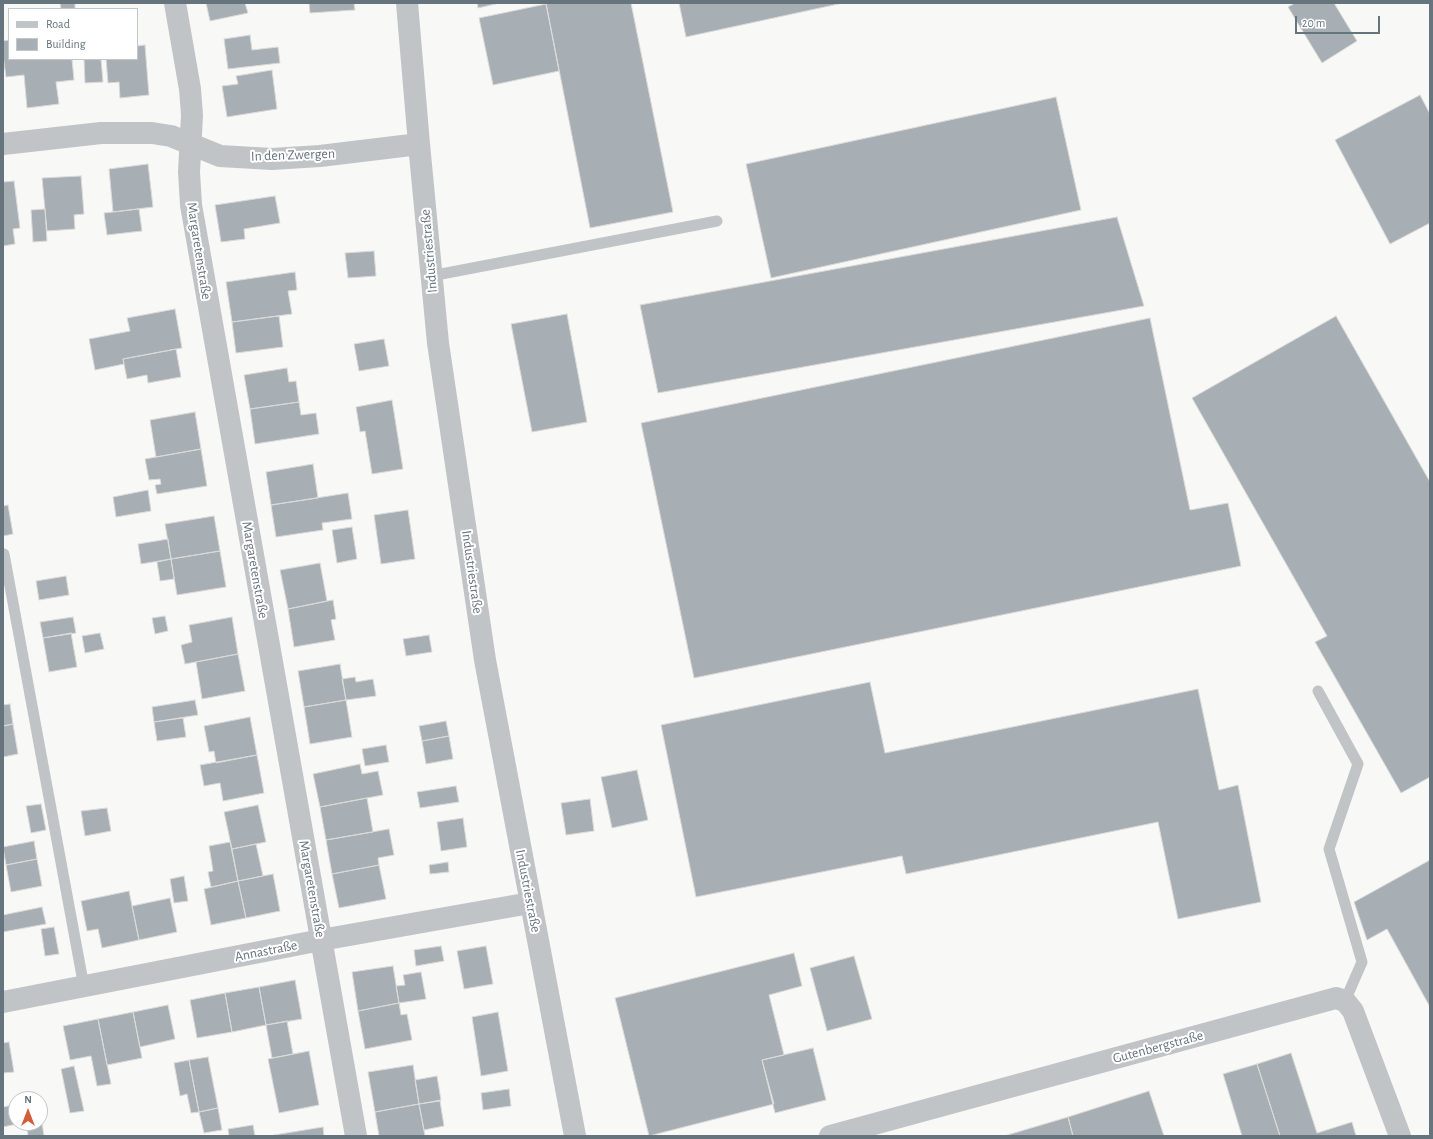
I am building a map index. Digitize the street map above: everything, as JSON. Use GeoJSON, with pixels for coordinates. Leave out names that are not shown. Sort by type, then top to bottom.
{"type":"FeatureCollection","features":[{"type":"Feature","properties":{"kind":"street","name":"Margaretenstraße"},"geometry":{"type":"LineString","coordinates":[[175,3],[190,89],[192,115],[189,172],[191,206],[356,1136]]}},
{"type":"Feature","properties":{"kind":"street","name":"Industriestraße"},"geometry":{"type":"LineString","coordinates":[[407,3],[438,344],[484,660],[576,1136]]}},
{"type":"Feature","properties":{"kind":"street","name":"In den Zwergen"},"geometry":{"type":"LineString","coordinates":[[3,144],[101,133],[152,133],[171,136],[220,156],[272,159],[320,156],[419,144]]}},
{"type":"Feature","properties":{"kind":"street","name":"Annastraße"},"geometry":{"type":"LineString","coordinates":[[3,1002],[321,940],[530,903]]}},
{"type":"Feature","properties":{"kind":"street","name":"Gutenbergstraße"},"geometry":{"type":"LineString","coordinates":[[830,1136],[1336,998],[1345,1001]]}},
{"type":"Feature","properties":{"kind":"street"},"geometry":{"type":"LineString","coordinates":[[1345,1001],[1353,1011],[1400,1136]]}},
{"type":"Feature","properties":{"kind":"lane"},"geometry":{"type":"LineString","coordinates":[[431,276],[716,221]]}},
{"type":"Feature","properties":{"kind":"lane"},"geometry":{"type":"LineString","coordinates":[[4,554],[84,987]]}},
{"type":"Feature","properties":{"kind":"lane"},"geometry":{"type":"LineString","coordinates":[[1318,692],[1358,764],[1329,849],[1362,962],[1345,1001]]}},
{"type":"Feature","properties":{"kind":"building"},"geometry":{"type":"Polygon","coordinates":[[[60,3],[75,3],[75,8],[61,8],[60,3]]]}},
{"type":"Feature","properties":{"kind":"building"},"geometry":{"type":"Polygon","coordinates":[[[206,3],[245,3],[248,13],[210,21],[206,3]]]}},
{"type":"Feature","properties":{"kind":"building"},"geometry":{"type":"Polygon","coordinates":[[[309,3],[354,3],[355,10],[310,13],[309,3]]]}},
{"type":"Feature","properties":{"kind":"building"},"geometry":{"type":"Polygon","coordinates":[[[477,3],[500,3],[478,8],[477,3]]]}},
{"type":"Feature","properties":{"kind":"building"},"geometry":{"type":"Polygon","coordinates":[[[546,3],[631,3],[673,212],[590,228],[546,3]]]}},
{"type":"Feature","properties":{"kind":"building"},"geometry":{"type":"Polygon","coordinates":[[[679,3],[843,3],[686,37],[679,3]]]}},
{"type":"Feature","properties":{"kind":"building"},"geometry":{"type":"Polygon","coordinates":[[[1295,3],[1334,3],[1357,41],[1322,63],[1288,7],[1295,3]]]}},
{"type":"Feature","properties":{"kind":"building"},"geometry":{"type":"Polygon","coordinates":[[[546,4],[559,71],[493,85],[479,18],[546,4]]]}},
{"type":"Feature","properties":{"kind":"building"},"geometry":{"type":"Polygon","coordinates":[[[250,35],[252,50],[278,47],[280,63],[228,69],[224,39],[250,35]]]}},
{"type":"Feature","properties":{"kind":"building"},"geometry":{"type":"Polygon","coordinates":[[[8,40],[8,60],[72,60],[74,80],[56,82],[59,104],[27,108],[24,75],[6,77],[3,41],[8,40]]]}},
{"type":"Feature","properties":{"kind":"building"},"geometry":{"type":"Polygon","coordinates":[[[145,45],[149,95],[120,98],[119,82],[108,83],[106,60],[138,60],[138,46],[145,45]]]}},
{"type":"Feature","properties":{"kind":"building"},"geometry":{"type":"Polygon","coordinates":[[[84,60],[101,60],[103,82],[85,83],[84,60]]]}},
{"type":"Feature","properties":{"kind":"building"},"geometry":{"type":"Polygon","coordinates":[[[272,70],[277,109],[227,117],[222,86],[238,84],[236,76],[272,70]]]}},
{"type":"Feature","properties":{"kind":"building"},"geometry":{"type":"Polygon","coordinates":[[[1420,95],[1430,114],[1430,223],[1390,244],[1335,140],[1420,95]]]}},
{"type":"Feature","properties":{"kind":"building"},"geometry":{"type":"Polygon","coordinates":[[[1056,97],[1081,210],[771,278],[746,164],[1056,97]]]}},
{"type":"Feature","properties":{"kind":"building"},"geometry":{"type":"Polygon","coordinates":[[[148,164],[153,207],[113,212],[109,169],[148,164]]]}},
{"type":"Feature","properties":{"kind":"building"},"geometry":{"type":"Polygon","coordinates":[[[81,176],[84,214],[74,215],[75,229],[47,231],[42,178],[81,176]]]}},
{"type":"Feature","properties":{"kind":"building"},"geometry":{"type":"Polygon","coordinates":[[[14,181],[20,228],[13,229],[15,244],[3,246],[3,182],[14,181]]]}},
{"type":"Feature","properties":{"kind":"building"},"geometry":{"type":"Polygon","coordinates":[[[275,196],[280,223],[244,229],[245,239],[221,242],[215,205],[275,196]]]}},
{"type":"Feature","properties":{"kind":"building"},"geometry":{"type":"Polygon","coordinates":[[[45,209],[47,241],[33,242],[31,210],[45,209]]]}},
{"type":"Feature","properties":{"kind":"building"},"geometry":{"type":"Polygon","coordinates":[[[139,209],[142,231],[107,235],[104,213],[139,209]]]}},
{"type":"Feature","properties":{"kind":"building"},"geometry":{"type":"Polygon","coordinates":[[[1117,217],[1144,306],[658,393],[640,305],[1117,217]]]}},
{"type":"Feature","properties":{"kind":"building"},"geometry":{"type":"Polygon","coordinates":[[[374,251],[376,276],[348,278],[345,253],[374,251]]]}},
{"type":"Feature","properties":{"kind":"building"},"geometry":{"type":"Polygon","coordinates":[[[295,272],[297,290],[288,291],[292,314],[232,322],[226,282],[295,272]]]}},
{"type":"Feature","properties":{"kind":"building"},"geometry":{"type":"Polygon","coordinates":[[[175,309],[182,348],[123,359],[124,364],[95,370],[89,339],[130,331],[127,318],[175,309]]]}},
{"type":"Feature","properties":{"kind":"building"},"geometry":{"type":"Polygon","coordinates":[[[567,314],[587,422],[532,432],[511,324],[567,314]]]}},
{"type":"Feature","properties":{"kind":"building"},"geometry":{"type":"Polygon","coordinates":[[[279,316],[283,347],[236,353],[232,322],[279,316]]]}},
{"type":"Feature","properties":{"kind":"building"},"geometry":{"type":"Polygon","coordinates":[[[1336,316],[1430,482],[1430,777],[1401,793],[1315,642],[1327,636],[1192,398],[1336,316]]]}},
{"type":"Feature","properties":{"kind":"building"},"geometry":{"type":"Polygon","coordinates":[[[1150,318],[1190,510],[1228,503],[1241,566],[694,678],[641,423],[1150,318]]]}},
{"type":"Feature","properties":{"kind":"building"},"geometry":{"type":"Polygon","coordinates":[[[384,339],[389,366],[359,371],[354,344],[384,339]]]}},
{"type":"Feature","properties":{"kind":"building"},"geometry":{"type":"Polygon","coordinates":[[[176,349],[181,377],[148,383],[147,375],[127,379],[123,359],[176,349]]]}},
{"type":"Feature","properties":{"kind":"building"},"geometry":{"type":"Polygon","coordinates":[[[287,368],[289,382],[296,381],[299,402],[250,409],[244,375],[287,368]]]}},
{"type":"Feature","properties":{"kind":"building"},"geometry":{"type":"Polygon","coordinates":[[[392,400],[403,469],[372,474],[365,431],[360,432],[356,407],[392,400]]]}},
{"type":"Feature","properties":{"kind":"building"},"geometry":{"type":"Polygon","coordinates":[[[299,402],[301,415],[316,413],[319,434],[255,444],[250,409],[299,402]]]}},
{"type":"Feature","properties":{"kind":"building"},"geometry":{"type":"Polygon","coordinates":[[[195,412],[201,449],[156,457],[150,420],[195,412]]]}},
{"type":"Feature","properties":{"kind":"building"},"geometry":{"type":"Polygon","coordinates":[[[201,449],[207,486],[157,494],[155,485],[161,484],[160,479],[149,480],[145,459],[201,449]]]}},
{"type":"Feature","properties":{"kind":"building"},"geometry":{"type":"Polygon","coordinates":[[[313,464],[318,498],[271,505],[266,472],[313,464]]]}},
{"type":"Feature","properties":{"kind":"building"},"geometry":{"type":"Polygon","coordinates":[[[148,490],[151,511],[116,517],[113,497],[148,490]]]}},
{"type":"Feature","properties":{"kind":"building"},"geometry":{"type":"Polygon","coordinates":[[[348,493],[352,519],[322,523],[323,530],[276,537],[271,505],[348,493]]]}},
{"type":"Feature","properties":{"kind":"building"},"geometry":{"type":"Polygon","coordinates":[[[8,505],[13,534],[3,536],[3,506],[8,505]]]}},
{"type":"Feature","properties":{"kind":"building"},"geometry":{"type":"Polygon","coordinates":[[[408,510],[415,559],[381,564],[374,515],[408,510]]]}},
{"type":"Feature","properties":{"kind":"building"},"geometry":{"type":"Polygon","coordinates":[[[214,516],[220,551],[171,559],[165,524],[214,516]]]}},
{"type":"Feature","properties":{"kind":"building"},"geometry":{"type":"Polygon","coordinates":[[[352,527],[357,559],[337,563],[332,530],[352,527]]]}},
{"type":"Feature","properties":{"kind":"building"},"geometry":{"type":"Polygon","coordinates":[[[168,539],[171,559],[141,564],[138,544],[168,539]]]}},
{"type":"Feature","properties":{"kind":"building"},"geometry":{"type":"Polygon","coordinates":[[[220,551],[226,587],[177,595],[171,559],[220,551]]]}},
{"type":"Feature","properties":{"kind":"building"},"geometry":{"type":"Polygon","coordinates":[[[171,559],[174,579],[160,581],[157,562],[171,559]]]}},
{"type":"Feature","properties":{"kind":"building"},"geometry":{"type":"Polygon","coordinates":[[[320,563],[327,601],[288,609],[280,570],[320,563]]]}},
{"type":"Feature","properties":{"kind":"building"},"geometry":{"type":"Polygon","coordinates":[[[66,576],[69,595],[39,600],[36,581],[66,576]]]}},
{"type":"Feature","properties":{"kind":"building"},"geometry":{"type":"Polygon","coordinates":[[[333,600],[336,619],[331,620],[335,640],[294,647],[288,609],[333,600]]]}},
{"type":"Feature","properties":{"kind":"building"},"geometry":{"type":"Polygon","coordinates":[[[165,616],[168,631],[155,634],[152,618],[165,616]]]}},
{"type":"Feature","properties":{"kind":"building"},"geometry":{"type":"Polygon","coordinates":[[[73,617],[76,633],[43,638],[40,622],[73,617]]]}},
{"type":"Feature","properties":{"kind":"building"},"geometry":{"type":"Polygon","coordinates":[[[232,617],[238,654],[185,664],[181,645],[192,642],[189,625],[232,617]]]}},
{"type":"Feature","properties":{"kind":"building"},"geometry":{"type":"Polygon","coordinates":[[[71,633],[77,667],[49,672],[43,638],[71,633]]]}},
{"type":"Feature","properties":{"kind":"building"},"geometry":{"type":"Polygon","coordinates":[[[100,633],[104,649],[85,653],[82,636],[100,633]]]}},
{"type":"Feature","properties":{"kind":"building"},"geometry":{"type":"Polygon","coordinates":[[[429,635],[432,652],[406,656],[403,639],[429,635]]]}},
{"type":"Feature","properties":{"kind":"building"},"geometry":{"type":"Polygon","coordinates":[[[238,654],[245,691],[202,699],[196,662],[238,654]]]}},
{"type":"Feature","properties":{"kind":"building"},"geometry":{"type":"Polygon","coordinates":[[[340,664],[346,700],[304,707],[298,671],[340,664]]]}},
{"type":"Feature","properties":{"kind":"building"},"geometry":{"type":"Polygon","coordinates":[[[355,677],[356,682],[373,679],[376,696],[346,700],[342,679],[355,677]]]}},
{"type":"Feature","properties":{"kind":"building"},"geometry":{"type":"Polygon","coordinates":[[[870,682],[885,753],[1198,689],[1219,790],[1238,785],[1261,902],[1178,919],[1158,822],[906,874],[902,856],[696,897],[661,725],[870,682]]]}},
{"type":"Feature","properties":{"kind":"building"},"geometry":{"type":"Polygon","coordinates":[[[195,700],[198,715],[154,722],[152,707],[195,700]]]}},
{"type":"Feature","properties":{"kind":"building"},"geometry":{"type":"Polygon","coordinates":[[[346,700],[352,737],[310,744],[304,707],[346,700]]]}},
{"type":"Feature","properties":{"kind":"building"},"geometry":{"type":"Polygon","coordinates":[[[10,704],[13,724],[3,726],[3,705],[10,704]]]}},
{"type":"Feature","properties":{"kind":"building"},"geometry":{"type":"Polygon","coordinates":[[[250,717],[257,755],[216,763],[214,751],[209,752],[204,726],[250,717]]]}},
{"type":"Feature","properties":{"kind":"building"},"geometry":{"type":"Polygon","coordinates":[[[183,718],[186,737],[157,741],[154,722],[183,718]]]}},
{"type":"Feature","properties":{"kind":"building"},"geometry":{"type":"Polygon","coordinates":[[[446,721],[449,736],[422,741],[419,726],[446,721]]]}},
{"type":"Feature","properties":{"kind":"building"},"geometry":{"type":"Polygon","coordinates":[[[13,724],[18,754],[3,757],[3,726],[13,724]]]}},
{"type":"Feature","properties":{"kind":"building"},"geometry":{"type":"Polygon","coordinates":[[[449,736],[453,759],[426,764],[422,741],[449,736]]]}},
{"type":"Feature","properties":{"kind":"building"},"geometry":{"type":"Polygon","coordinates":[[[386,745],[389,762],[365,766],[362,749],[386,745]]]}},
{"type":"Feature","properties":{"kind":"building"},"geometry":{"type":"Polygon","coordinates":[[[257,755],[264,793],[223,801],[220,783],[204,786],[200,765],[257,755]]]}},
{"type":"Feature","properties":{"kind":"building"},"geometry":{"type":"Polygon","coordinates":[[[360,764],[362,774],[378,771],[383,795],[320,807],[313,774],[360,764]]]}},
{"type":"Feature","properties":{"kind":"building"},"geometry":{"type":"Polygon","coordinates":[[[637,770],[648,820],[612,828],[601,777],[637,770]]]}},
{"type":"Feature","properties":{"kind":"building"},"geometry":{"type":"Polygon","coordinates":[[[456,786],[459,802],[420,808],[417,792],[456,786]]]}},
{"type":"Feature","properties":{"kind":"building"},"geometry":{"type":"Polygon","coordinates":[[[367,798],[373,832],[326,840],[320,807],[367,798]]]}},
{"type":"Feature","properties":{"kind":"building"},"geometry":{"type":"Polygon","coordinates":[[[590,799],[594,831],[566,835],[561,803],[590,799]]]}},
{"type":"Feature","properties":{"kind":"building"},"geometry":{"type":"Polygon","coordinates":[[[41,804],[46,830],[31,833],[26,806],[41,804]]]}},
{"type":"Feature","properties":{"kind":"building"},"geometry":{"type":"Polygon","coordinates":[[[258,805],[266,842],[232,849],[224,812],[258,805]]]}},
{"type":"Feature","properties":{"kind":"building"},"geometry":{"type":"Polygon","coordinates":[[[107,808],[111,831],[85,836],[81,811],[107,808]]]}},
{"type":"Feature","properties":{"kind":"building"},"geometry":{"type":"Polygon","coordinates":[[[463,818],[467,847],[441,851],[437,822],[463,818]]]}},
{"type":"Feature","properties":{"kind":"building"},"geometry":{"type":"Polygon","coordinates":[[[389,829],[394,855],[378,858],[379,865],[332,874],[326,840],[389,829]]]}},
{"type":"Feature","properties":{"kind":"building"},"geometry":{"type":"Polygon","coordinates":[[[34,841],[37,859],[6,865],[3,847],[34,841]]]}},
{"type":"Feature","properties":{"kind":"building"},"geometry":{"type":"Polygon","coordinates":[[[230,842],[238,881],[211,887],[208,872],[213,871],[209,846],[230,842]]]}},
{"type":"Feature","properties":{"kind":"building"},"geometry":{"type":"Polygon","coordinates":[[[256,844],[263,876],[238,881],[232,849],[256,844]]]}},
{"type":"Feature","properties":{"kind":"building"},"geometry":{"type":"Polygon","coordinates":[[[37,859],[42,886],[11,892],[6,865],[37,859]]]}},
{"type":"Feature","properties":{"kind":"building"},"geometry":{"type":"Polygon","coordinates":[[[1430,860],[1430,1007],[1387,929],[1367,940],[1354,902],[1430,860]]]}},
{"type":"Feature","properties":{"kind":"building"},"geometry":{"type":"Polygon","coordinates":[[[448,862],[449,872],[430,874],[429,865],[448,862]]]}},
{"type":"Feature","properties":{"kind":"building"},"geometry":{"type":"Polygon","coordinates":[[[379,865],[386,899],[339,908],[332,874],[379,865]]]}},
{"type":"Feature","properties":{"kind":"building"},"geometry":{"type":"Polygon","coordinates":[[[273,874],[280,911],[246,918],[238,881],[273,874]]]}},
{"type":"Feature","properties":{"kind":"building"},"geometry":{"type":"Polygon","coordinates":[[[184,876],[188,901],[174,903],[170,879],[184,876]]]}},
{"type":"Feature","properties":{"kind":"building"},"geometry":{"type":"Polygon","coordinates":[[[238,881],[246,918],[211,925],[204,889],[238,881]]]}},
{"type":"Feature","properties":{"kind":"building"},"geometry":{"type":"Polygon","coordinates":[[[129,891],[139,940],[102,948],[98,929],[87,931],[81,901],[129,891]]]}},
{"type":"Feature","properties":{"kind":"building"},"geometry":{"type":"Polygon","coordinates":[[[170,898],[177,932],[139,940],[132,906],[170,898]]]}},
{"type":"Feature","properties":{"kind":"building"},"geometry":{"type":"Polygon","coordinates":[[[42,907],[46,924],[3,932],[3,915],[42,907]]]}},
{"type":"Feature","properties":{"kind":"building"},"geometry":{"type":"Polygon","coordinates":[[[54,927],[59,954],[45,956],[41,929],[54,927]]]}},
{"type":"Feature","properties":{"kind":"building"},"geometry":{"type":"Polygon","coordinates":[[[441,946],[444,961],[416,966],[414,950],[441,946]]]}},
{"type":"Feature","properties":{"kind":"building"},"geometry":{"type":"Polygon","coordinates":[[[486,946],[493,984],[464,989],[457,951],[486,946]]]}},
{"type":"Feature","properties":{"kind":"building"},"geometry":{"type":"Polygon","coordinates":[[[794,953],[802,986],[769,995],[784,1055],[762,1060],[774,1104],[649,1136],[615,998],[794,953]]]}},
{"type":"Feature","properties":{"kind":"building"},"geometry":{"type":"Polygon","coordinates":[[[854,956],[872,1019],[827,1031],[810,968],[854,956]]]}},
{"type":"Feature","properties":{"kind":"building"},"geometry":{"type":"Polygon","coordinates":[[[393,966],[399,1003],[358,1011],[352,972],[393,966]]]}},
{"type":"Feature","properties":{"kind":"building"},"geometry":{"type":"Polygon","coordinates":[[[421,972],[426,999],[399,1003],[396,986],[405,985],[403,975],[421,972]]]}},
{"type":"Feature","properties":{"kind":"building"},"geometry":{"type":"Polygon","coordinates":[[[295,980],[302,1019],[266,1025],[259,987],[295,980]]]}},
{"type":"Feature","properties":{"kind":"building"},"geometry":{"type":"Polygon","coordinates":[[[259,987],[266,1025],[232,1032],[225,993],[259,987]]]}},
{"type":"Feature","properties":{"kind":"building"},"geometry":{"type":"Polygon","coordinates":[[[225,993],[232,1032],[197,1038],[190,1000],[225,993]]]}},
{"type":"Feature","properties":{"kind":"building"},"geometry":{"type":"Polygon","coordinates":[[[399,1003],[401,1015],[407,1014],[412,1040],[365,1049],[358,1011],[399,1003]]]}},
{"type":"Feature","properties":{"kind":"building"},"geometry":{"type":"Polygon","coordinates":[[[168,1005],[175,1039],[140,1047],[133,1012],[168,1005]]]}},
{"type":"Feature","properties":{"kind":"building"},"geometry":{"type":"Polygon","coordinates":[[[133,1012],[142,1058],[107,1065],[98,1019],[133,1012]]]}},
{"type":"Feature","properties":{"kind":"building"},"geometry":{"type":"Polygon","coordinates":[[[498,1012],[508,1071],[481,1076],[472,1017],[498,1012]]]}},
{"type":"Feature","properties":{"kind":"building"},"geometry":{"type":"Polygon","coordinates":[[[98,1019],[111,1084],[97,1086],[91,1056],[70,1060],[63,1026],[98,1019]]]}},
{"type":"Feature","properties":{"kind":"building"},"geometry":{"type":"Polygon","coordinates":[[[287,1021],[293,1054],[272,1058],[266,1025],[287,1021]]]}},
{"type":"Feature","properties":{"kind":"building"},"geometry":{"type":"Polygon","coordinates":[[[9,1042],[14,1072],[3,1073],[3,1043],[9,1042]]]}},
{"type":"Feature","properties":{"kind":"building"},"geometry":{"type":"Polygon","coordinates":[[[813,1048],[826,1100],[775,1113],[762,1060],[813,1048]]]}},
{"type":"Feature","properties":{"kind":"building"},"geometry":{"type":"Polygon","coordinates":[[[309,1051],[319,1105],[279,1113],[268,1059],[309,1051]]]}},
{"type":"Feature","properties":{"kind":"building"},"geometry":{"type":"Polygon","coordinates":[[[1291,1053],[1317,1133],[1352,1122],[1356,1136],[1280,1136],[1257,1064],[1291,1053]]]}},
{"type":"Feature","properties":{"kind":"building"},"geometry":{"type":"Polygon","coordinates":[[[208,1057],[218,1108],[199,1112],[189,1060],[208,1057]]]}},
{"type":"Feature","properties":{"kind":"building"},"geometry":{"type":"Polygon","coordinates":[[[189,1060],[199,1112],[191,1113],[187,1094],[180,1096],[174,1063],[189,1060]]]}},
{"type":"Feature","properties":{"kind":"building"},"geometry":{"type":"Polygon","coordinates":[[[1257,1064],[1280,1136],[1242,1136],[1223,1074],[1257,1064]]]}},
{"type":"Feature","properties":{"kind":"building"},"geometry":{"type":"Polygon","coordinates":[[[413,1065],[419,1104],[375,1112],[368,1072],[413,1065]]]}},
{"type":"Feature","properties":{"kind":"building"},"geometry":{"type":"Polygon","coordinates":[[[74,1066],[84,1111],[70,1113],[61,1069],[74,1066]]]}},
{"type":"Feature","properties":{"kind":"building"},"geometry":{"type":"Polygon","coordinates":[[[437,1076],[441,1100],[419,1104],[415,1080],[437,1076]]]}},
{"type":"Feature","properties":{"kind":"building"},"geometry":{"type":"Polygon","coordinates":[[[509,1089],[511,1106],[483,1110],[481,1093],[509,1089]]]}},
{"type":"Feature","properties":{"kind":"building"},"geometry":{"type":"Polygon","coordinates":[[[1149,1091],[1164,1136],[1073,1136],[1068,1117],[1149,1091]]]}},
{"type":"Feature","properties":{"kind":"building"},"geometry":{"type":"Polygon","coordinates":[[[440,1101],[444,1126],[424,1130],[419,1104],[440,1101]]]}},
{"type":"Feature","properties":{"kind":"building"},"geometry":{"type":"Polygon","coordinates":[[[419,1104],[425,1136],[379,1136],[375,1112],[419,1104]]]}},
{"type":"Feature","properties":{"kind":"building"},"geometry":{"type":"Polygon","coordinates":[[[8,1106],[8,1126],[3,1127],[3,1107],[8,1106]]]}},
{"type":"Feature","properties":{"kind":"building"},"geometry":{"type":"Polygon","coordinates":[[[218,1108],[222,1130],[204,1133],[199,1112],[218,1108]]]}},
{"type":"Feature","properties":{"kind":"building"},"geometry":{"type":"Polygon","coordinates":[[[1068,1117],[1073,1136],[1004,1136],[1068,1117]]]}},
{"type":"Feature","properties":{"kind":"building"},"geometry":{"type":"Polygon","coordinates":[[[253,1125],[255,1136],[229,1136],[228,1129],[253,1125]]]}},
{"type":"Feature","properties":{"kind":"building"},"geometry":{"type":"Polygon","coordinates":[[[323,1127],[324,1136],[274,1136],[274,1135],[323,1127]]]}},
{"type":"Feature","properties":{"kind":"building"},"geometry":{"type":"Polygon","coordinates":[[[28,1131],[43,1131],[44,1136],[28,1136],[28,1131]]]}}]}
